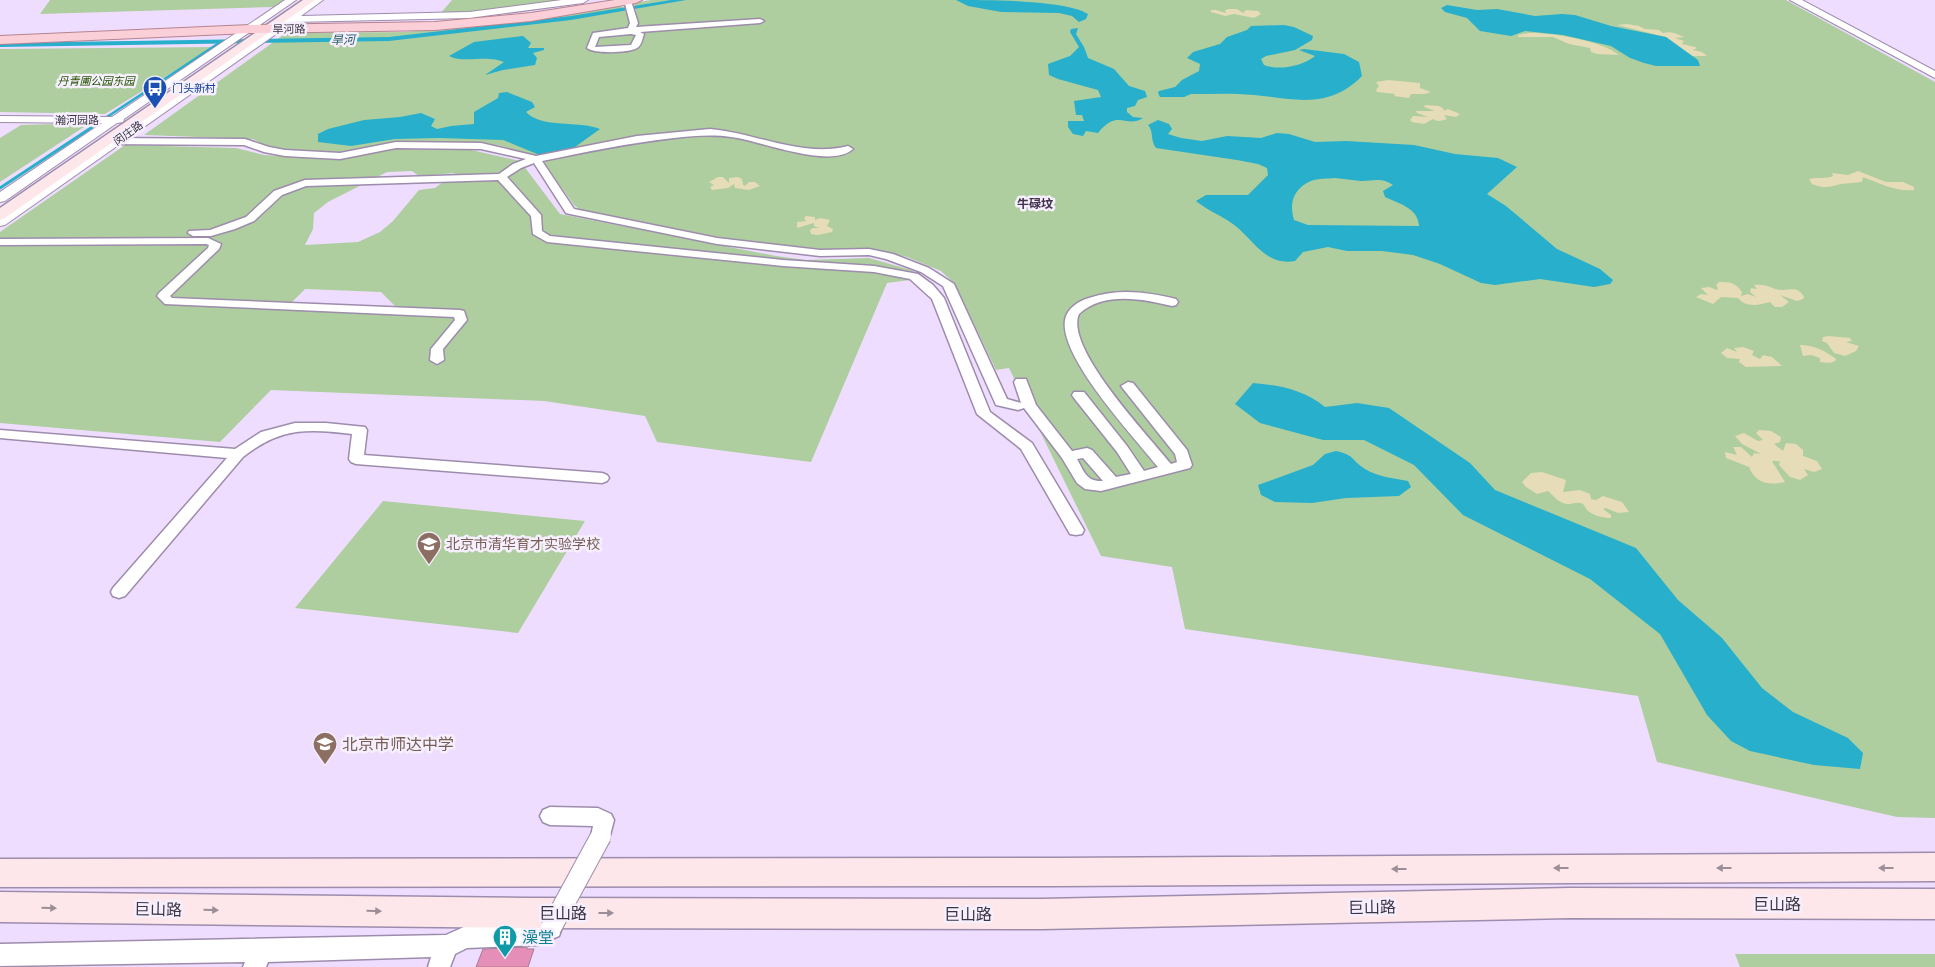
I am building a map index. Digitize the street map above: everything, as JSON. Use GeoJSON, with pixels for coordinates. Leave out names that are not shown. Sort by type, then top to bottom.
{"type":"FeatureCollection","features":[{"type":"Feature","properties":{"kind":"main road","name":"闵庄路"},"geometry":{"type":"LineString","coordinates":[[0,215],[112,141],[261,32],[301,0]]}},
{"type":"Feature","properties":{"kind":"main road","name":"闵庄路"},"geometry":{"type":"LineString","coordinates":[[0,206],[112,120],[261,32],[310,0]]}},
{"type":"Feature","properties":{"kind":"main road","name":"旱河路"},"geometry":{"type":"LineString","coordinates":[[261,32],[436,23],[526,14],[613,0]]}},
{"type":"Feature","properties":{"kind":"main road","name":"旱河路"},"geometry":{"type":"LineString","coordinates":[[0,39],[445,26],[631,4]]}},
{"type":"Feature","properties":{"kind":"main road"},"geometry":{"type":"LineString","coordinates":[[0,873],[1056,872],[1935,867]]}},
{"type":"Feature","properties":{"kind":"main road","name":"巨山路"},"geometry":{"type":"LineString","coordinates":[[0,907],[526,913],[1042,914],[1569,903],[1935,904]]}},
{"type":"Feature","properties":{"kind":"street","name":"闵庄路"},"geometry":{"type":"LineString","coordinates":[[261,32],[291,0]]}},
{"type":"Feature","properties":{"kind":"street","name":"闵庄路"},"geometry":{"type":"LineString","coordinates":[[261,32],[318,0]]}},
{"type":"Feature","properties":{"kind":"street","name":"旱河路"},"geometry":{"type":"LineString","coordinates":[[261,32],[470,15],[583,0]]}},
{"type":"Feature","properties":{"kind":"street"},"geometry":{"type":"LineString","coordinates":[[1795,0],[1935,75]]}},
{"type":"Feature","properties":{"kind":"street"},"geometry":{"type":"LineString","coordinates":[[631,4],[634,22],[631,31]]}},
{"type":"Feature","properties":{"kind":"street"},"geometry":{"type":"LineString","coordinates":[[631,31],[640,34],[637,44],[633,48],[597,50],[591,48],[596,35],[631,31],[760,21]]}},
{"type":"Feature","properties":{"kind":"street","name":"瀚河园路"},"geometry":{"type":"LineString","coordinates":[[0,119],[112,120],[112,141]]}},
{"type":"Feature","properties":{"kind":"street","name":"闵庄路"},"geometry":{"type":"LineString","coordinates":[[0,198],[112,120]]}},
{"type":"Feature","properties":{"kind":"street"},"geometry":{"type":"LineString","coordinates":[[74,241],[100,232],[210,233],[250,219],[278,193],[305,183],[501,177],[517,166],[536,159],[637,139],[710,132],[733,134],[773,146],[807,152],[837,153],[848,149]]}},
{"type":"Feature","properties":{"kind":"street","name":"闵庄路"},"geometry":{"type":"LineString","coordinates":[[0,222],[112,141]]}},
{"type":"Feature","properties":{"kind":"street"},"geometry":{"type":"LineString","coordinates":[[112,141],[245,142],[267,150],[285,153],[340,156],[396,146],[481,146],[536,159],[570,211],[717,241],[820,253],[869,252],[889,256],[926,270],[948,284],[1001,402],[1018,406]]}},
{"type":"Feature","properties":{"kind":"street"},"geometry":{"type":"LineString","coordinates":[[501,177],[536,215],[537,232],[547,239],[783,263],[874,269],[914,276],[938,298],[984,414],[1027,446],[1076,530]]}},
{"type":"Feature","properties":{"kind":"street"},"geometry":{"type":"LineString","coordinates":[[0,242],[208,241],[215,244],[213,249],[163,296],[169,301],[460,314],[461,320],[437,349],[436,360]]}},
{"type":"Feature","properties":{"kind":"street"},"geometry":{"type":"LineString","coordinates":[[1167,469],[1079,352],[1072,333],[1071,318],[1078,307],[1094,300],[1117,296],[1149,297],[1172,302]]}},
{"type":"Feature","properties":{"kind":"street"},"geometry":{"type":"LineString","coordinates":[[1021,382],[1029,406],[1068,456],[1082,480],[1090,486],[1101,486],[1139,475],[1149,475],[1185,464],[1182,453],[1128,386]]}},
{"type":"Feature","properties":{"kind":"street"},"geometry":{"type":"LineString","coordinates":[[1079,395],[1122,449],[1139,475]]}},
{"type":"Feature","properties":{"kind":"street"},"geometry":{"type":"LineString","coordinates":[[119,592],[238,454],[247,446],[273,433],[304,425],[360,430],[356,459],[602,478]]}},
{"type":"Feature","properties":{"kind":"street"},"geometry":{"type":"LineString","coordinates":[[0,434],[238,454]]}},
{"type":"Feature","properties":{"kind":"street"},"geometry":{"type":"LineString","coordinates":[[1068,456],[1087,453],[1112,482]]}},
{"type":"Feature","properties":{"kind":"street"},"geometry":{"type":"LineString","coordinates":[[0,955],[96,960],[443,957],[466,937],[538,934],[551,928],[601,836],[604,820],[598,816],[550,816]]}},
{"type":"Feature","properties":{"kind":"green space"},"geometry":{"type":"Polygon","coordinates":[[[50,0],[284,0],[273,7],[40,14],[50,0]]]}},
{"type":"Feature","properties":{"kind":"green space"},"geometry":{"type":"Polygon","coordinates":[[[452,0],[569,0],[505,10],[439,15],[452,0]]]}},
{"type":"Feature","properties":{"kind":"green space"},"geometry":{"type":"Polygon","coordinates":[[[651,0],[1786,0],[1935,82],[1935,818],[1897,817],[1657,762],[1638,696],[1185,629],[1172,567],[1101,556],[1009,368],[996,370],[955,284],[941,271],[907,257],[876,250],[819,249],[729,239],[582,211],[574,205],[539,156],[497,145],[452,142],[398,143],[341,153],[289,150],[266,146],[253,139],[144,135],[286,33],[405,32],[517,22],[616,6],[623,7],[626,13],[636,12],[634,3],[651,0]]]}},
{"type":"Feature","properties":{"kind":"green space","name":"丹青圃公园东园"},"geometry":{"type":"Polygon","coordinates":[[[213,47],[105,114],[0,112],[0,49],[213,47]]]}},
{"type":"Feature","properties":{"kind":"green space"},"geometry":{"type":"Polygon","coordinates":[[[90,123],[0,182],[0,138],[21,125],[90,123]]]}},
{"type":"Feature","properties":{"kind":"green space"},"geometry":{"type":"Polygon","coordinates":[[[125,145],[236,148],[264,155],[338,160],[394,149],[471,150],[520,161],[560,214],[776,256],[806,260],[869,258],[911,270],[925,278],[887,283],[811,462],[657,442],[645,416],[544,401],[271,390],[220,442],[0,423],[0,243],[198,238],[0,238],[0,232],[125,145]],[[412,171],[387,172],[328,202],[314,213],[313,229],[305,245],[358,242],[380,232],[393,221],[419,190],[435,188],[455,173],[419,176],[412,171]],[[305,289],[291,303],[396,307],[381,292],[305,289]]]}},
{"type":"Feature","properties":{"kind":"green space"},"geometry":{"type":"Polygon","coordinates":[[[383,501],[585,521],[518,633],[295,608],[383,501]]]}},
{"type":"Feature","properties":{"kind":"green space"},"geometry":{"type":"Polygon","coordinates":[[[1735,954],[1935,954],[1935,967],[1740,967],[1735,954]]]}},
{"type":"Feature","properties":{"kind":"sand"},"geometry":{"type":"Polygon","coordinates":[[[1237,9],[1243,13],[1246,10],[1258,11],[1261,14],[1254,18],[1234,14],[1225,16],[1211,12],[1211,10],[1216,10],[1226,13],[1225,10],[1237,9]]]}},
{"type":"Feature","properties":{"kind":"sand"},"geometry":{"type":"Polygon","coordinates":[[[1627,24],[1684,37],[1675,38],[1684,41],[1682,44],[1697,48],[1693,50],[1702,52],[1707,56],[1691,56],[1666,37],[1617,25],[1627,24]]]}},
{"type":"Feature","properties":{"kind":"sand"},"geometry":{"type":"Polygon","coordinates":[[[1529,33],[1576,38],[1601,46],[1619,55],[1597,54],[1591,52],[1590,48],[1569,44],[1553,37],[1518,37],[1518,35],[1529,33]]]}},
{"type":"Feature","properties":{"kind":"sand"},"geometry":{"type":"Polygon","coordinates":[[[1388,80],[1420,83],[1420,88],[1431,92],[1411,94],[1409,98],[1377,92],[1376,90],[1379,86],[1376,82],[1388,80]]]}},
{"type":"Feature","properties":{"kind":"sand"},"geometry":{"type":"Polygon","coordinates":[[[1425,105],[1439,106],[1444,109],[1443,111],[1448,109],[1460,114],[1456,117],[1444,115],[1447,119],[1436,121],[1433,119],[1424,124],[1412,122],[1410,120],[1413,116],[1428,117],[1416,111],[1435,111],[1424,107],[1425,105]]]}},
{"type":"Feature","properties":{"kind":"sand"},"geometry":{"type":"Polygon","coordinates":[[[1858,171],[1886,182],[1903,182],[1914,187],[1914,190],[1894,188],[1863,177],[1862,182],[1826,187],[1812,184],[1809,179],[1830,177],[1833,176],[1832,173],[1848,175],[1858,171]]]}},
{"type":"Feature","properties":{"kind":"sand"},"geometry":{"type":"Polygon","coordinates":[[[718,177],[723,177],[729,183],[729,178],[738,177],[742,179],[745,186],[749,182],[755,182],[760,186],[749,190],[735,188],[734,184],[728,188],[712,190],[710,187],[714,185],[709,182],[718,177]]]}},
{"type":"Feature","properties":{"kind":"sand"},"geometry":{"type":"Polygon","coordinates":[[[806,216],[815,217],[815,220],[820,218],[830,220],[827,226],[833,229],[832,232],[818,235],[811,234],[810,230],[819,228],[814,226],[814,223],[797,228],[797,222],[806,221],[804,218],[806,216]]]}},
{"type":"Feature","properties":{"kind":"sand"},"geometry":{"type":"Polygon","coordinates":[[[1719,282],[1735,284],[1742,292],[1741,296],[1748,294],[1756,297],[1750,292],[1751,288],[1757,289],[1754,285],[1759,285],[1779,290],[1797,290],[1804,297],[1797,301],[1780,295],[1789,302],[1782,307],[1775,307],[1770,302],[1753,305],[1745,303],[1738,298],[1721,297],[1713,304],[1696,297],[1701,294],[1708,295],[1701,288],[1709,287],[1717,290],[1716,285],[1719,282]]]}},
{"type":"Feature","properties":{"kind":"sand"},"geometry":{"type":"Polygon","coordinates":[[[1823,337],[1850,338],[1852,341],[1846,342],[1859,346],[1856,351],[1845,356],[1834,353],[1827,343],[1822,341],[1823,337]]]}},
{"type":"Feature","properties":{"kind":"sand"},"geometry":{"type":"Polygon","coordinates":[[[1800,345],[1819,349],[1836,359],[1830,363],[1820,362],[1820,358],[1811,355],[1803,356],[1800,345]]]}},
{"type":"Feature","properties":{"kind":"sand"},"geometry":{"type":"Polygon","coordinates":[[[1743,347],[1754,351],[1752,355],[1760,359],[1763,355],[1772,357],[1782,366],[1746,367],[1739,362],[1740,359],[1727,358],[1721,353],[1727,348],[1737,352],[1734,348],[1743,347]]]}},
{"type":"Feature","properties":{"kind":"sand"},"geometry":{"type":"Polygon","coordinates":[[[1759,430],[1771,431],[1781,437],[1780,442],[1774,444],[1783,451],[1786,443],[1796,444],[1803,450],[1803,456],[1817,461],[1822,469],[1814,472],[1804,469],[1808,475],[1800,480],[1790,477],[1779,465],[1780,461],[1772,461],[1785,482],[1773,484],[1759,480],[1749,467],[1726,458],[1725,452],[1737,455],[1733,447],[1741,447],[1752,457],[1754,453],[1761,454],[1742,444],[1735,436],[1744,433],[1758,441],[1763,440],[1756,433],[1759,430]]]}},
{"type":"Feature","properties":{"kind":"sand"},"geometry":{"type":"Polygon","coordinates":[[[1542,472],[1566,480],[1563,492],[1580,490],[1590,494],[1591,499],[1596,500],[1603,496],[1622,502],[1629,512],[1618,513],[1606,508],[1603,509],[1611,515],[1611,518],[1605,518],[1588,511],[1581,503],[1567,504],[1561,502],[1548,491],[1537,494],[1522,482],[1531,473],[1542,472]]]}},
{"type":"Feature","properties":{"kind":"water"},"geometry":{"type":"Polygon","coordinates":[[[956,0],[1045,3],[1078,9],[1088,14],[1086,19],[1079,22],[1072,16],[1059,13],[1001,12],[968,6],[956,0]]]}},
{"type":"Feature","properties":{"kind":"water"},"geometry":{"type":"Polygon","coordinates":[[[1447,5],[1477,10],[1497,9],[1535,16],[1575,15],[1611,26],[1666,37],[1698,60],[1700,66],[1656,66],[1630,58],[1611,46],[1563,35],[1525,31],[1511,36],[1480,31],[1467,18],[1445,12],[1441,8],[1447,5]]]}},
{"type":"Feature","properties":{"kind":"water"},"geometry":{"type":"Polygon","coordinates":[[[1284,25],[1294,27],[1313,36],[1312,40],[1295,50],[1266,56],[1261,59],[1264,65],[1277,68],[1298,65],[1315,56],[1299,50],[1304,49],[1344,54],[1359,62],[1362,76],[1337,94],[1311,100],[1230,94],[1191,94],[1184,97],[1160,97],[1159,91],[1175,87],[1182,80],[1199,71],[1200,64],[1187,58],[1193,52],[1220,44],[1227,37],[1247,30],[1251,26],[1284,25]]]}},
{"type":"Feature","properties":{"kind":"water"},"geometry":{"type":"Polygon","coordinates":[[[1078,28],[1076,34],[1088,58],[1114,69],[1129,86],[1145,91],[1147,97],[1138,100],[1135,106],[1127,108],[1127,112],[1133,117],[1143,118],[1137,121],[1117,120],[1111,122],[1098,133],[1086,131],[1083,136],[1073,134],[1068,127],[1068,121],[1084,121],[1082,115],[1076,115],[1074,101],[1101,97],[1098,90],[1049,75],[1048,64],[1070,56],[1079,47],[1070,32],[1071,29],[1078,28]]]}},
{"type":"Feature","properties":{"kind":"water"},"geometry":{"type":"Polygon","coordinates":[[[523,36],[531,43],[528,48],[544,48],[544,50],[533,53],[537,58],[535,65],[485,75],[504,62],[490,59],[462,59],[449,56],[474,42],[523,36]]]}},
{"type":"Feature","properties":{"kind":"water"},"geometry":{"type":"Polygon","coordinates":[[[507,92],[532,102],[535,107],[526,112],[541,121],[591,126],[600,129],[575,147],[542,156],[503,140],[395,139],[351,146],[318,142],[318,134],[328,129],[364,120],[421,113],[435,119],[431,126],[437,129],[474,124],[474,112],[498,98],[499,93],[507,92]]]}},
{"type":"Feature","properties":{"kind":"water"},"geometry":{"type":"Polygon","coordinates":[[[1158,120],[1169,124],[1172,129],[1168,134],[1202,141],[1227,136],[1261,138],[1277,133],[1289,134],[1315,142],[1346,141],[1414,145],[1455,154],[1498,158],[1517,167],[1487,194],[1506,206],[1557,249],[1600,269],[1613,280],[1610,284],[1594,287],[1540,279],[1495,285],[1481,283],[1440,264],[1413,255],[1382,251],[1347,251],[1328,247],[1303,252],[1295,261],[1277,260],[1263,252],[1233,224],[1196,201],[1206,195],[1248,195],[1268,175],[1267,168],[1258,164],[1237,160],[1156,148],[1148,125],[1158,120]],[[1335,178],[1314,180],[1305,184],[1296,192],[1292,202],[1294,220],[1308,225],[1419,226],[1418,220],[1412,211],[1385,197],[1383,191],[1393,185],[1381,180],[1361,181],[1335,178]]]}},
{"type":"Feature","properties":{"kind":"water"},"geometry":{"type":"Polygon","coordinates":[[[1253,383],[1272,385],[1300,392],[1325,407],[1357,403],[1389,408],[1470,463],[1495,490],[1636,548],[1678,600],[1722,638],[1762,688],[1793,712],[1848,738],[1863,753],[1860,769],[1814,765],[1750,751],[1731,741],[1707,715],[1660,634],[1590,579],[1463,515],[1414,465],[1364,440],[1323,440],[1260,423],[1235,404],[1253,383]]]}},
{"type":"Feature","properties":{"kind":"water"},"geometry":{"type":"Polygon","coordinates":[[[1336,451],[1350,456],[1365,469],[1375,474],[1408,481],[1411,487],[1399,496],[1346,498],[1312,503],[1275,502],[1261,495],[1258,485],[1313,465],[1325,454],[1336,451]]]}},
{"type":"Feature","properties":{"kind":"building","name":"澡堂"},"geometry":{"type":"Polygon","coordinates":[[[527,947],[527,949],[534,949],[528,967],[476,967],[483,949],[527,947]]]}},
{"type":"Feature","properties":{"kind":"waterway","name":"旱河"},"geometry":{"type":"LineString","coordinates":[[0,45],[389,39],[571,18],[683,0]]}},
{"type":"Feature","properties":{"kind":"waterway"},"geometry":{"type":"LineString","coordinates":[[107,117],[222,41]]}},
{"type":"Feature","properties":{"kind":"waterway"},"geometry":{"type":"LineString","coordinates":[[0,188],[109,116]]}},
{"type":"Feature","properties":{"kind":"place","name":"门头新村"},"geometry":{"type":"Point","coordinates":[155,109]}},
{"type":"Feature","properties":{"kind":"place","name":"北京市清华育才实验学校"},"geometry":{"type":"Point","coordinates":[429,565]}},
{"type":"Feature","properties":{"kind":"place","name":"北京市师达中学"},"geometry":{"type":"Point","coordinates":[325,765]}},
{"type":"Feature","properties":{"kind":"place","name":"澡堂"},"geometry":{"type":"Point","coordinates":[505,958]}},
{"type":"Feature","properties":{"kind":"district","name":"牛碌坟"},"geometry":{"type":"Point","coordinates":[1035,204]}}]}
